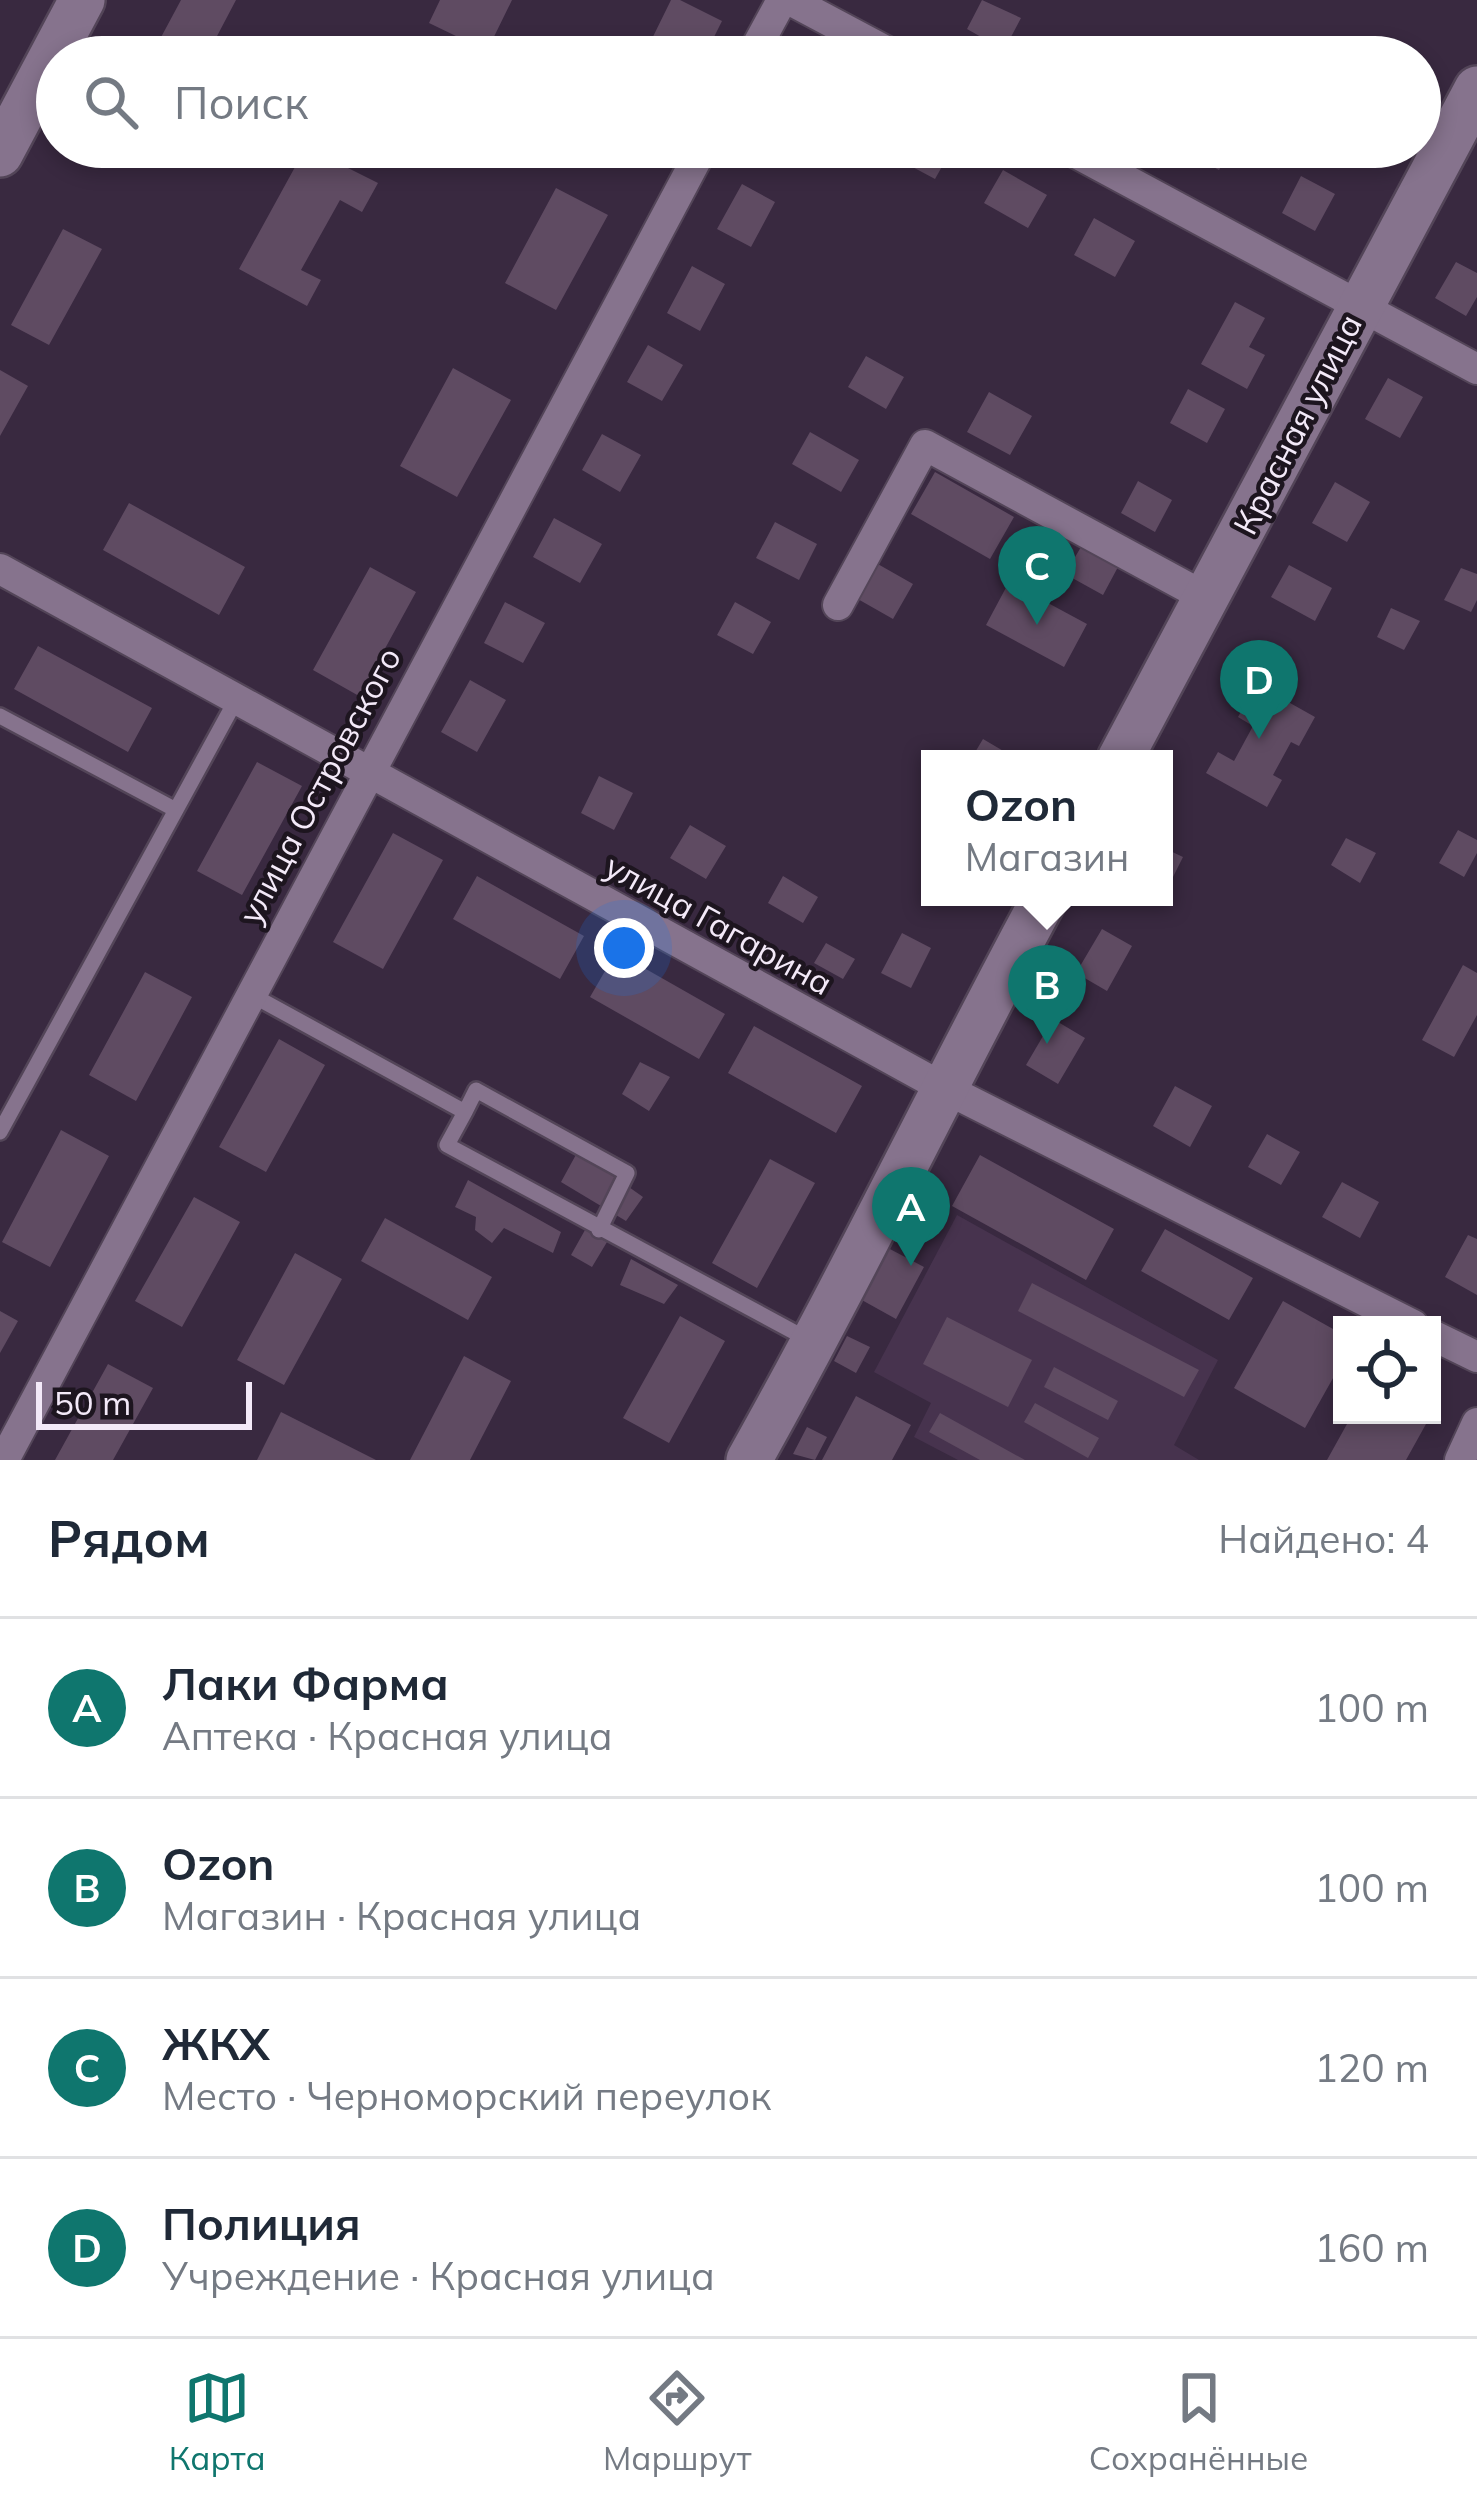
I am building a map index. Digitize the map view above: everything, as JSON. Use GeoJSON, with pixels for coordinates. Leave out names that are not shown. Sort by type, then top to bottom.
{"type":"FeatureCollection","features":[{"type":"Feature","properties":{"kind":"street"},"geometry":{"type":"LineString","coordinates":[[63,36],[82,0]]}},
{"type":"Feature","properties":{"kind":"street"},"geometry":{"type":"LineString","coordinates":[[764,36],[786,0],[856,36]]}},
{"type":"Feature","properties":{"kind":"street"},"geometry":{"type":"LineString","coordinates":[[0,154],[36,86]]}},
{"type":"Feature","properties":{"kind":"street","name":"Красная улица"},"geometry":{"type":"LineString","coordinates":[[1441,155],[1477,89]]}},
{"type":"Feature","properties":{"kind":"street","name":"улица Островского"},"geometry":{"type":"LineString","coordinates":[[4,1460],[692,168]]}},
{"type":"Feature","properties":{"kind":"street"},"geometry":{"type":"LineString","coordinates":[[1104,168],[1477,369]]}},
{"type":"Feature","properties":{"kind":"street","name":"Красная улица"},"geometry":{"type":"LineString","coordinates":[[1125,750],[1434,168]]}},
{"type":"Feature","properties":{"kind":"street"},"geometry":{"type":"LineString","coordinates":[[838,605],[925,445],[1207,598]]}},
{"type":"Feature","properties":{"kind":"street","name":"улица Гагарина"},"geometry":{"type":"LineString","coordinates":[[0,569],[942,1088],[1395,1316]]}},
{"type":"Feature","properties":{"kind":"street"},"geometry":{"type":"LineString","coordinates":[[749,1460],[815,1343],[942,1088],[1040,906]]}},
{"type":"Feature","properties":{"kind":"street"},"geometry":{"type":"LineString","coordinates":[[1441,1340],[1477,1358]]}},
{"type":"Feature","properties":{"kind":"street"},"geometry":{"type":"LineString","coordinates":[[1460,1460],[1477,1423]]}},
{"type":"Feature","properties":{"kind":"lane"},"geometry":{"type":"LineString","coordinates":[[0,1132],[236,700]]}},
{"type":"Feature","properties":{"kind":"lane"},"geometry":{"type":"LineString","coordinates":[[0,716],[176,810]]}},
{"type":"Feature","properties":{"kind":"lane"},"geometry":{"type":"LineString","coordinates":[[249,993],[465,1112]]}},
{"type":"Feature","properties":{"kind":"lane"},"geometry":{"type":"LineString","coordinates":[[599,1230],[627,1174],[476,1090],[446,1145],[599,1230],[815,1343]]}},
{"type":"Feature","properties":{"kind":"shaded area"},"geometry":{"type":"Polygon","coordinates":[[[957,1215],[1218,1360],[1174,1445],[1199,1460],[958,1460],[914,1437],[931,1403],[874,1372],[957,1215]]]}},
{"type":"Feature","properties":{"kind":"building"},"geometry":{"type":"Polygon","coordinates":[[[181,0],[236,0],[217,36],[162,36],[181,0]]]}},
{"type":"Feature","properties":{"kind":"building"},"geometry":{"type":"Polygon","coordinates":[[[440,0],[512,0],[494,36],[456,36],[429,23],[440,0]]]}},
{"type":"Feature","properties":{"kind":"building"},"geometry":{"type":"Polygon","coordinates":[[[671,0],[722,21],[714,36],[653,36],[671,0]]]}},
{"type":"Feature","properties":{"kind":"building"},"geometry":{"type":"Polygon","coordinates":[[[982,0],[1021,18],[1011,36],[979,36],[967,29],[982,0]]]}},
{"type":"Feature","properties":{"kind":"building"},"geometry":{"type":"Polygon","coordinates":[[[294,168],[348,168],[378,183],[362,212],[340,200],[301,270],[321,280],[307,306],[239,269],[294,168]]]}},
{"type":"Feature","properties":{"kind":"building"},"geometry":{"type":"Polygon","coordinates":[[[914,168],[941,168],[935,179],[914,168]]]}},
{"type":"Feature","properties":{"kind":"building"},"geometry":{"type":"Polygon","coordinates":[[[1003,170],[1047,195],[1028,228],[984,203],[1003,170]]]}},
{"type":"Feature","properties":{"kind":"building"},"geometry":{"type":"Polygon","coordinates":[[[1301,176],[1335,194],[1315,231],[1282,213],[1301,176]]]}},
{"type":"Feature","properties":{"kind":"building"},"geometry":{"type":"Polygon","coordinates":[[[742,184],[775,202],[751,247],[717,229],[742,184]]]}},
{"type":"Feature","properties":{"kind":"building"},"geometry":{"type":"Polygon","coordinates":[[[556,188],[608,215],[556,310],[505,283],[556,188]]]}},
{"type":"Feature","properties":{"kind":"building"},"geometry":{"type":"Polygon","coordinates":[[[1094,218],[1135,241],[1115,277],[1074,255],[1094,218]]]}},
{"type":"Feature","properties":{"kind":"building"},"geometry":{"type":"Polygon","coordinates":[[[63,229],[102,249],[49,345],[11,325],[63,229]]]}},
{"type":"Feature","properties":{"kind":"building"},"geometry":{"type":"Polygon","coordinates":[[[1456,262],[1477,273],[1477,297],[1466,316],[1435,298],[1456,262]]]}},
{"type":"Feature","properties":{"kind":"building"},"geometry":{"type":"Polygon","coordinates":[[[692,266],[725,284],[700,331],[667,313],[692,266]]]}},
{"type":"Feature","properties":{"kind":"building"},"geometry":{"type":"Polygon","coordinates":[[[1235,302],[1265,318],[1249,347],[1265,355],[1247,389],[1201,364],[1235,302]]]}},
{"type":"Feature","properties":{"kind":"building"},"geometry":{"type":"Polygon","coordinates":[[[648,345],[683,365],[662,401],[627,382],[648,345]]]}},
{"type":"Feature","properties":{"kind":"building"},"geometry":{"type":"Polygon","coordinates":[[[866,356],[904,377],[886,409],[848,387],[866,356]]]}},
{"type":"Feature","properties":{"kind":"building"},"geometry":{"type":"Polygon","coordinates":[[[453,368],[511,400],[457,497],[400,466],[453,368]]]}},
{"type":"Feature","properties":{"kind":"building"},"geometry":{"type":"Polygon","coordinates":[[[0,370],[28,386],[0,436],[0,370]]]}},
{"type":"Feature","properties":{"kind":"building"},"geometry":{"type":"Polygon","coordinates":[[[1388,378],[1423,397],[1400,438],[1365,419],[1388,378]]]}},
{"type":"Feature","properties":{"kind":"building"},"geometry":{"type":"Polygon","coordinates":[[[1188,389],[1225,409],[1207,443],[1170,423],[1188,389]]]}},
{"type":"Feature","properties":{"kind":"building"},"geometry":{"type":"Polygon","coordinates":[[[989,392],[1032,416],[1010,455],[967,432],[989,392]]]}},
{"type":"Feature","properties":{"kind":"building"},"geometry":{"type":"Polygon","coordinates":[[[810,432],[859,460],[841,492],[792,464],[810,432]]]}},
{"type":"Feature","properties":{"kind":"building"},"geometry":{"type":"Polygon","coordinates":[[[602,434],[641,455],[620,492],[582,470],[602,434]]]}},
{"type":"Feature","properties":{"kind":"building"},"geometry":{"type":"Polygon","coordinates":[[[935,472],[1014,517],[990,559],[911,514],[935,472]]]}},
{"type":"Feature","properties":{"kind":"building"},"geometry":{"type":"Polygon","coordinates":[[[1138,481],[1172,500],[1155,532],[1121,513],[1138,481]]]}},
{"type":"Feature","properties":{"kind":"building"},"geometry":{"type":"Polygon","coordinates":[[[1335,482],[1370,502],[1347,542],[1312,523],[1335,482]]]}},
{"type":"Feature","properties":{"kind":"building"},"geometry":{"type":"Polygon","coordinates":[[[129,503],[245,567],[219,615],[103,550],[129,503]]]}},
{"type":"Feature","properties":{"kind":"building"},"geometry":{"type":"Polygon","coordinates":[[[554,518],[602,544],[580,583],[533,557],[554,518]]]}},
{"type":"Feature","properties":{"kind":"building"},"geometry":{"type":"Polygon","coordinates":[[[775,522],[817,544],[799,580],[756,558],[775,522]]]}},
{"type":"Feature","properties":{"kind":"building"},"geometry":{"type":"Polygon","coordinates":[[[1081,547],[1118,567],[1103,595],[1065,574],[1081,547]]]}},
{"type":"Feature","properties":{"kind":"building"},"geometry":{"type":"Polygon","coordinates":[[[876,563],[913,584],[893,619],[856,598],[876,563]]]}},
{"type":"Feature","properties":{"kind":"building"},"geometry":{"type":"Polygon","coordinates":[[[1289,565],[1332,588],[1315,621],[1271,597],[1289,565]]]}},
{"type":"Feature","properties":{"kind":"building"},"geometry":{"type":"Polygon","coordinates":[[[370,567],[416,592],[359,696],[313,670],[370,567]]]}},
{"type":"Feature","properties":{"kind":"building"},"geometry":{"type":"Polygon","coordinates":[[[1461,568],[1477,574],[1477,600],[1471,612],[1444,600],[1461,568]]]}},
{"type":"Feature","properties":{"kind":"building"},"geometry":{"type":"Polygon","coordinates":[[[1009,582],[1087,624],[1064,667],[986,625],[1009,582]]]}},
{"type":"Feature","properties":{"kind":"building"},"geometry":{"type":"Polygon","coordinates":[[[505,602],[545,623],[523,663],[484,643],[505,602]]]}},
{"type":"Feature","properties":{"kind":"building"},"geometry":{"type":"Polygon","coordinates":[[[735,602],[771,622],[753,654],[717,635],[735,602]]]}},
{"type":"Feature","properties":{"kind":"building"},"geometry":{"type":"Polygon","coordinates":[[[1391,608],[1420,621],[1404,650],[1377,637],[1391,608]]]}},
{"type":"Feature","properties":{"kind":"building"},"geometry":{"type":"Polygon","coordinates":[[[38,646],[152,708],[128,752],[14,689],[38,646]]]}},
{"type":"Feature","properties":{"kind":"building"},"geometry":{"type":"Polygon","coordinates":[[[470,680],[506,700],[477,752],[441,732],[470,680]]]}},
{"type":"Feature","properties":{"kind":"building"},"geometry":{"type":"Polygon","coordinates":[[[1256,684],[1315,717],[1299,746],[1291,742],[1273,775],[1282,780],[1267,807],[1206,773],[1218,752],[1234,761],[1253,726],[1238,717],[1256,684]]]}},
{"type":"Feature","properties":{"kind":"building"},"geometry":{"type":"Polygon","coordinates":[[[983,739],[1002,750],[976,750],[983,739]]]}},
{"type":"Feature","properties":{"kind":"building"},"geometry":{"type":"Polygon","coordinates":[[[257,762],[302,786],[242,895],[197,871],[257,762]]]}},
{"type":"Feature","properties":{"kind":"building"},"geometry":{"type":"Polygon","coordinates":[[[599,776],[633,793],[614,830],[581,813],[599,776]]]}},
{"type":"Feature","properties":{"kind":"building"},"geometry":{"type":"Polygon","coordinates":[[[690,825],[726,846],[706,879],[670,858],[690,825]]]}},
{"type":"Feature","properties":{"kind":"building"},"geometry":{"type":"Polygon","coordinates":[[[1458,830],[1477,840],[1477,853],[1464,877],[1439,863],[1458,830]]]}},
{"type":"Feature","properties":{"kind":"building"},"geometry":{"type":"Polygon","coordinates":[[[393,833],[443,860],[383,969],[333,942],[393,833]]]}},
{"type":"Feature","properties":{"kind":"building"},"geometry":{"type":"Polygon","coordinates":[[[1346,838],[1376,853],[1360,883],[1331,865],[1346,838]]]}},
{"type":"Feature","properties":{"kind":"building"},"geometry":{"type":"Polygon","coordinates":[[[1173,852],[1183,857],[1173,877],[1173,852]]]}},
{"type":"Feature","properties":{"kind":"building"},"geometry":{"type":"Polygon","coordinates":[[[477,876],[584,936],[560,979],[453,919],[477,876]]]}},
{"type":"Feature","properties":{"kind":"building"},"geometry":{"type":"Polygon","coordinates":[[[783,876],[818,897],[803,923],[768,903],[783,876]]]}},
{"type":"Feature","properties":{"kind":"building"},"geometry":{"type":"Polygon","coordinates":[[[1102,929],[1132,946],[1107,991],[1076,973],[1102,929]]]}},
{"type":"Feature","properties":{"kind":"building"},"geometry":{"type":"Polygon","coordinates":[[[902,933],[931,948],[911,988],[881,973],[902,933]]]}},
{"type":"Feature","properties":{"kind":"building"},"geometry":{"type":"Polygon","coordinates":[[[826,943],[855,959],[843,979],[814,963],[826,943]]]}},
{"type":"Feature","properties":{"kind":"building"},"geometry":{"type":"Polygon","coordinates":[[[616,952],[725,1014],[699,1059],[590,997],[616,952]]]}},
{"type":"Feature","properties":{"kind":"building"},"geometry":{"type":"Polygon","coordinates":[[[1463,965],[1477,973],[1477,1015],[1454,1057],[1422,1040],[1463,965]]]}},
{"type":"Feature","properties":{"kind":"building"},"geometry":{"type":"Polygon","coordinates":[[[145,972],[192,997],[136,1101],[89,1075],[145,972]]]}},
{"type":"Feature","properties":{"kind":"building"},"geometry":{"type":"Polygon","coordinates":[[[1053,1019],[1085,1038],[1058,1084],[1026,1065],[1053,1019]]]}},
{"type":"Feature","properties":{"kind":"building"},"geometry":{"type":"Polygon","coordinates":[[[754,1026],[862,1086],[836,1133],[728,1073],[754,1026]]]}},
{"type":"Feature","properties":{"kind":"building"},"geometry":{"type":"Polygon","coordinates":[[[279,1039],[325,1065],[266,1172],[219,1147],[279,1039]]]}},
{"type":"Feature","properties":{"kind":"building"},"geometry":{"type":"Polygon","coordinates":[[[640,1062],[670,1077],[649,1111],[622,1094],[640,1062]]]}},
{"type":"Feature","properties":{"kind":"building"},"geometry":{"type":"Polygon","coordinates":[[[1175,1086],[1212,1106],[1190,1147],[1153,1126],[1175,1086]]]}},
{"type":"Feature","properties":{"kind":"building"},"geometry":{"type":"Polygon","coordinates":[[[61,1130],[109,1156],[50,1267],[2,1242],[61,1130]]]}},
{"type":"Feature","properties":{"kind":"building"},"geometry":{"type":"Polygon","coordinates":[[[1267,1134],[1300,1152],[1281,1185],[1248,1167],[1267,1134]]]}},
{"type":"Feature","properties":{"kind":"building"},"geometry":{"type":"Polygon","coordinates":[[[578,1151],[643,1197],[626,1221],[561,1182],[578,1151]]]}},
{"type":"Feature","properties":{"kind":"building"},"geometry":{"type":"Polygon","coordinates":[[[980,1155],[1114,1229],[1086,1280],[952,1206],[980,1155]]]}},
{"type":"Feature","properties":{"kind":"building"},"geometry":{"type":"Polygon","coordinates":[[[770,1159],[815,1183],[757,1288],[712,1263],[770,1159]]]}},
{"type":"Feature","properties":{"kind":"building"},"geometry":{"type":"Polygon","coordinates":[[[468,1180],[561,1232],[553,1253],[504,1228],[492,1243],[475,1230],[476,1217],[455,1207],[468,1180]]]}},
{"type":"Feature","properties":{"kind":"building"},"geometry":{"type":"Polygon","coordinates":[[[1342,1182],[1379,1202],[1360,1238],[1322,1217],[1342,1182]]]}},
{"type":"Feature","properties":{"kind":"building"},"geometry":{"type":"Polygon","coordinates":[[[194,1197],[240,1222],[182,1327],[135,1301],[194,1197]]]}},
{"type":"Feature","properties":{"kind":"building"},"geometry":{"type":"Polygon","coordinates":[[[385,1218],[492,1277],[468,1320],[361,1261],[385,1218]]]}},
{"type":"Feature","properties":{"kind":"building"},"geometry":{"type":"Polygon","coordinates":[[[1165,1229],[1253,1278],[1229,1320],[1141,1271],[1165,1229]]]}},
{"type":"Feature","properties":{"kind":"building"},"geometry":{"type":"Polygon","coordinates":[[[585,1230],[607,1242],[592,1267],[571,1255],[585,1230]]]}},
{"type":"Feature","properties":{"kind":"building"},"geometry":{"type":"Polygon","coordinates":[[[1468,1235],[1477,1239],[1477,1295],[1445,1277],[1468,1235]]]}},
{"type":"Feature","properties":{"kind":"building"},"geometry":{"type":"Polygon","coordinates":[[[888,1248],[924,1267],[896,1319],[860,1299],[888,1248]]]}},
{"type":"Feature","properties":{"kind":"building"},"geometry":{"type":"Polygon","coordinates":[[[295,1253],[342,1279],[284,1385],[237,1360],[295,1253]]]}},
{"type":"Feature","properties":{"kind":"building"},"geometry":{"type":"Polygon","coordinates":[[[631,1259],[678,1285],[664,1304],[620,1285],[631,1259]]]}},
{"type":"Feature","properties":{"kind":"building"},"geometry":{"type":"Polygon","coordinates":[[[1032,1283],[1199,1370],[1184,1397],[1018,1311],[1032,1283]]]}},
{"type":"Feature","properties":{"kind":"building"},"geometry":{"type":"Polygon","coordinates":[[[1283,1301],[1333,1329],[1333,1378],[1305,1428],[1234,1388],[1283,1301]]]}},
{"type":"Feature","properties":{"kind":"building"},"geometry":{"type":"Polygon","coordinates":[[[0,1311],[18,1321],[0,1353],[0,1311]]]}},
{"type":"Feature","properties":{"kind":"building"},"geometry":{"type":"Polygon","coordinates":[[[680,1316],[725,1341],[669,1443],[623,1418],[680,1316]]]}},
{"type":"Feature","properties":{"kind":"building"},"geometry":{"type":"Polygon","coordinates":[[[947,1317],[1032,1360],[1008,1407],[923,1364],[947,1317]]]}},
{"type":"Feature","properties":{"kind":"building"},"geometry":{"type":"Polygon","coordinates":[[[847,1336],[870,1347],[856,1373],[834,1361],[847,1336]]]}},
{"type":"Feature","properties":{"kind":"building"},"geometry":{"type":"Polygon","coordinates":[[[464,1356],[511,1381],[470,1460],[410,1460],[464,1356]]]}},
{"type":"Feature","properties":{"kind":"building"},"geometry":{"type":"Polygon","coordinates":[[[108,1364],[153,1388],[113,1460],[55,1460],[108,1364]]]}},
{"type":"Feature","properties":{"kind":"building"},"geometry":{"type":"Polygon","coordinates":[[[1054,1367],[1118,1401],[1108,1420],[1044,1387],[1054,1367]]]}},
{"type":"Feature","properties":{"kind":"building"},"geometry":{"type":"Polygon","coordinates":[[[856,1396],[911,1425],[892,1460],[822,1460],[856,1396]]]}},
{"type":"Feature","properties":{"kind":"building"},"geometry":{"type":"Polygon","coordinates":[[[1035,1403],[1099,1438],[1088,1458],[1024,1422],[1035,1403]]]}},
{"type":"Feature","properties":{"kind":"building"},"geometry":{"type":"Polygon","coordinates":[[[281,1412],[376,1460],[257,1460],[281,1412]]]}},
{"type":"Feature","properties":{"kind":"building"},"geometry":{"type":"Polygon","coordinates":[[[940,1413],[1025,1460],[980,1460],[929,1432],[940,1413]]]}},
{"type":"Feature","properties":{"kind":"building"},"geometry":{"type":"Polygon","coordinates":[[[1347,1424],[1426,1424],[1406,1460],[1327,1460],[1347,1424]]]}},
{"type":"Feature","properties":{"kind":"building"},"geometry":{"type":"Polygon","coordinates":[[[807,1427],[827,1437],[815,1460],[793,1454],[807,1427]]]}},
{"type":"Feature","properties":{"kind":"place","name":"ЖКХ"},"geometry":{"type":"Point","coordinates":[1037,625]}},
{"type":"Feature","properties":{"kind":"place","name":"Полиция"},"geometry":{"type":"Point","coordinates":[1259,739]}},
{"type":"Feature","properties":{"kind":"place","name":"Ozon"},"geometry":{"type":"Point","coordinates":[1047,1044]}},
{"type":"Feature","properties":{"kind":"place","name":"Лаки Фарма"},"geometry":{"type":"Point","coordinates":[911,1266]}}]}
